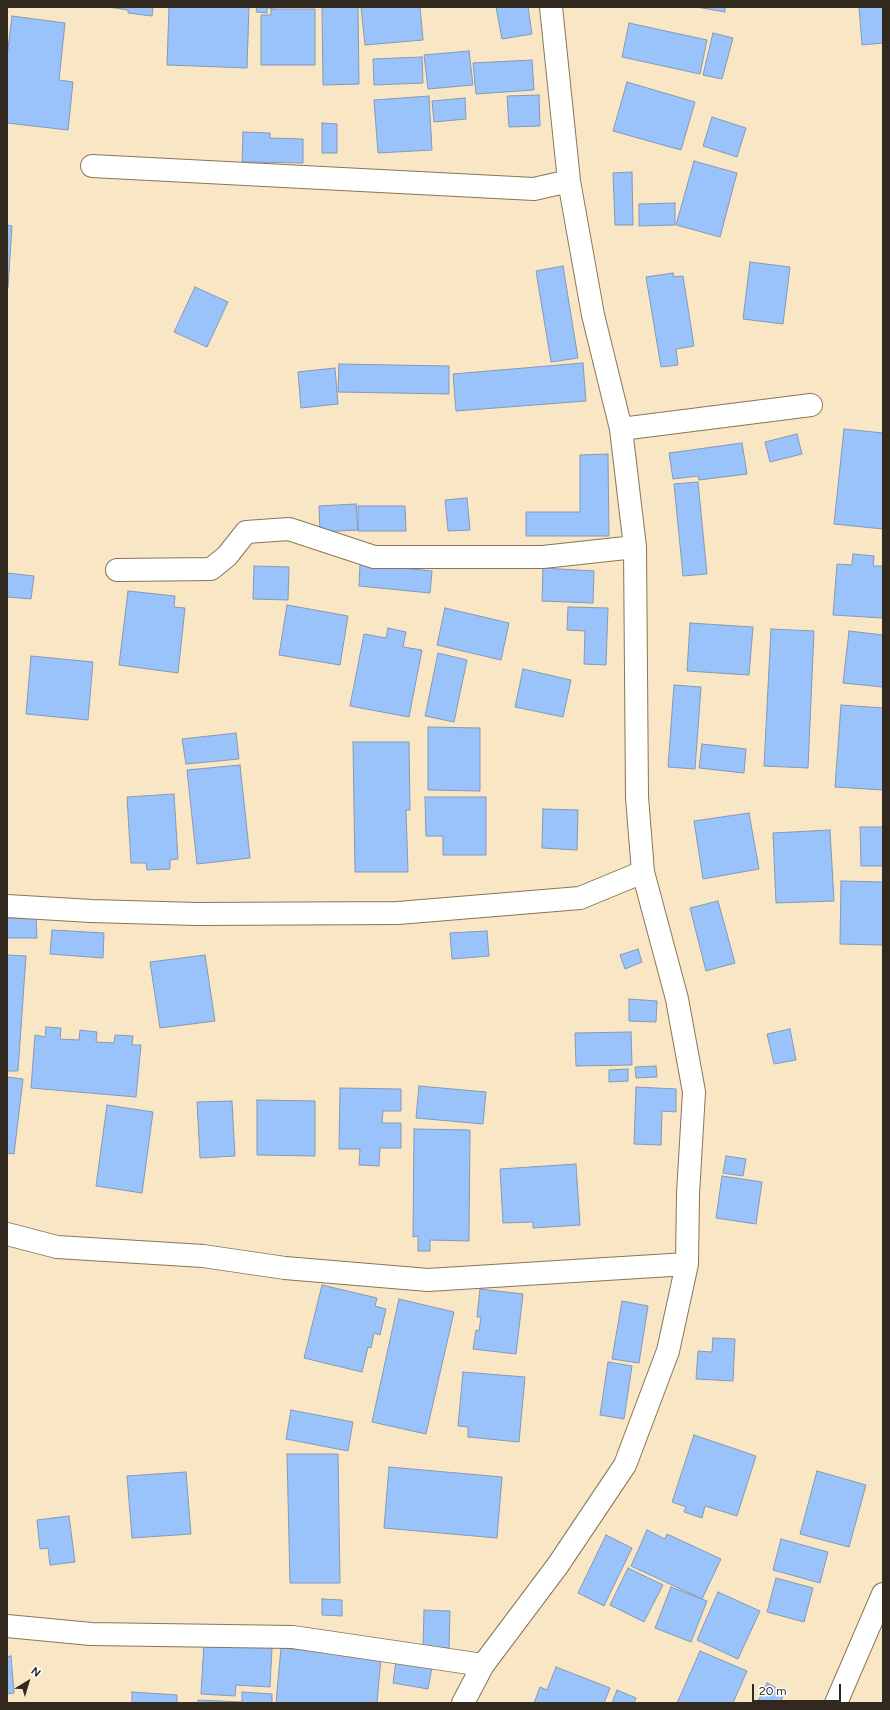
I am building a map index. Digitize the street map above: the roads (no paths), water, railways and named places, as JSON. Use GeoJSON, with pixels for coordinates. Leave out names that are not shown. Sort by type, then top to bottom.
{"type":"FeatureCollection","features":[{"type":"Feature","properties":{"kind":"street"},"geometry":{"type":"LineString","coordinates":[[463,1703],[483,1665],[558,1565],[625,1465],[668,1351],[687,1264],[688,1194],[694,1092],[677,999],[643,872],[637,797],[635,547],[621,429],[594,315],[569,181],[550,7]]}},
{"type":"Feature","properties":{"kind":"street"},"geometry":{"type":"LineString","coordinates":[[92,166],[534,189],[569,181]]}},
{"type":"Feature","properties":{"kind":"street"},"geometry":{"type":"LineString","coordinates":[[621,429],[811,405]]}},
{"type":"Feature","properties":{"kind":"street"},"geometry":{"type":"LineString","coordinates":[[117,570],[211,569],[228,556],[246,532],[289,529],[374,557],[542,557],[635,547]]}},
{"type":"Feature","properties":{"kind":"street"},"geometry":{"type":"LineString","coordinates":[[7,906],[90,911],[189,914],[398,913],[580,898],[643,872]]}},
{"type":"Feature","properties":{"kind":"street"},"geometry":{"type":"LineString","coordinates":[[7,1234],[57,1247],[203,1256],[285,1268],[428,1280],[687,1264]]}},
{"type":"Feature","properties":{"kind":"street"},"geometry":{"type":"LineString","coordinates":[[836,1703],[883,1594]]}},
{"type":"Feature","properties":{"kind":"street"},"geometry":{"type":"LineString","coordinates":[[7,1626],[91,1634],[293,1637],[483,1665]]}}]}
